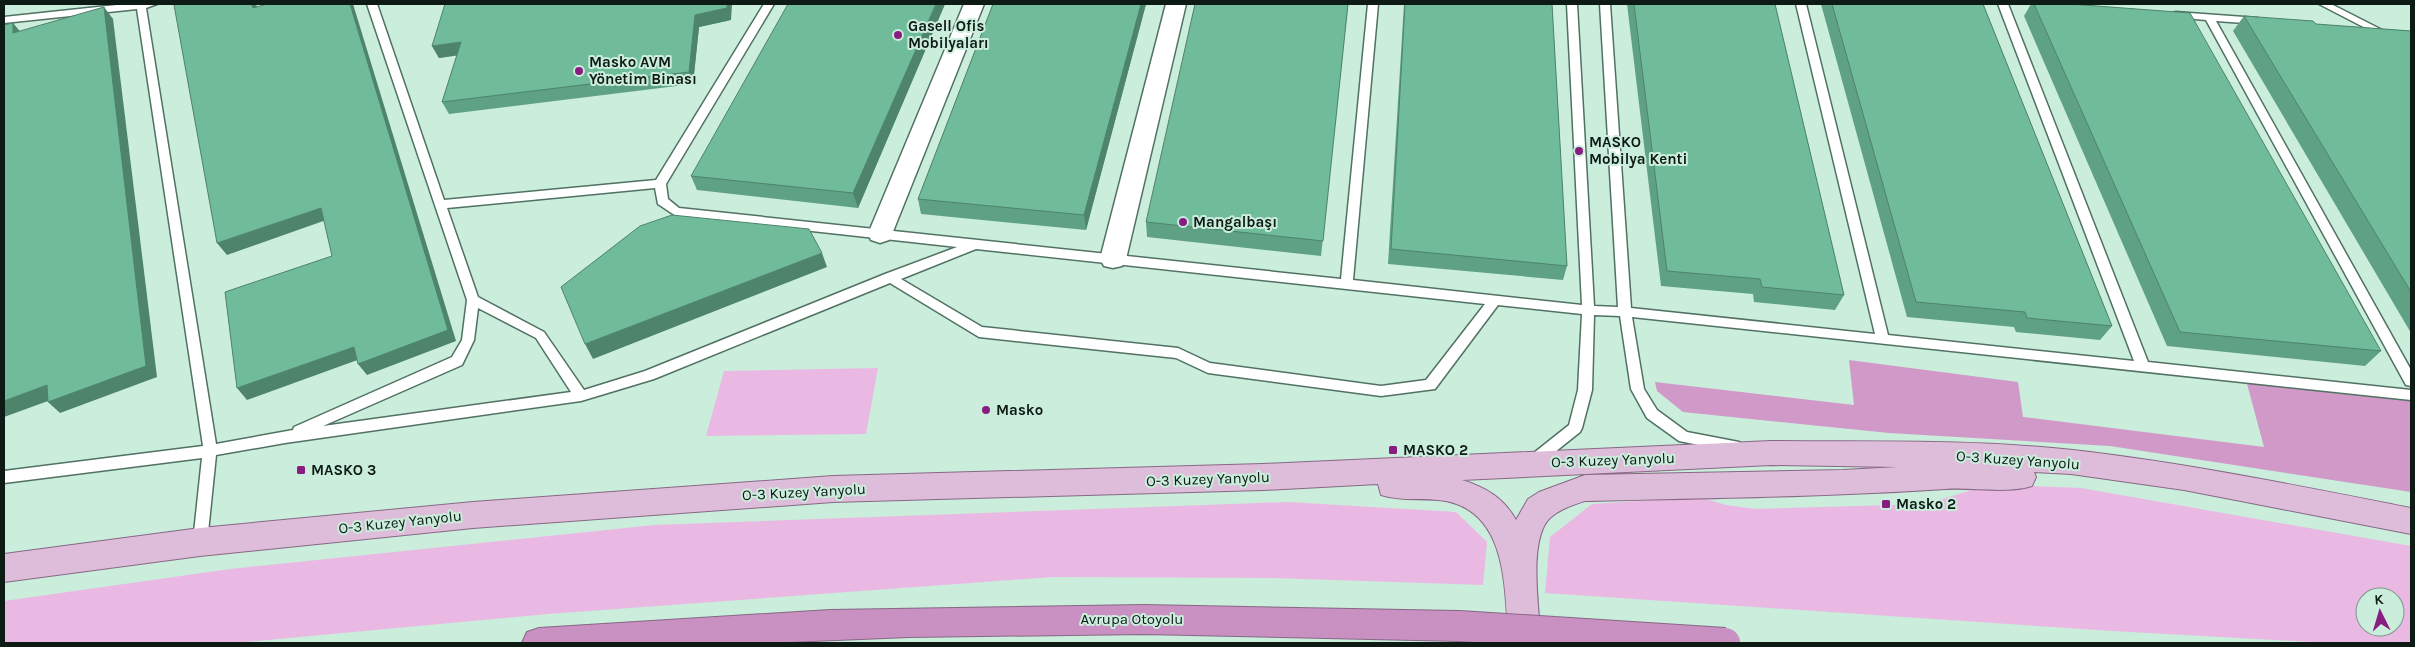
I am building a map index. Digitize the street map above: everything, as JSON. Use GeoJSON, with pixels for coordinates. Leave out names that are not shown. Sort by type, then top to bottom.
{"type":"FeatureCollection","features":[{"type":"Feature","properties":{"kind":"highway","name":"Avrupa Otoyolu"},"geometry":{"type":"LineString","coordinates":[[539,643],[828,626],[953,622],[1200,619],[1459,626],[1725,643]]}},
{"type":"Feature","properties":{"kind":"main road","name":"O-3 Kuzey Yanyolu"},"geometry":{"type":"LineString","coordinates":[[4,568],[200,542],[520,510],[833,489],[1263,477],[1771,453],[1967,455],[2071,462],[2184,477],[2411,521]]}},
{"type":"Feature","properties":{"kind":"main road","name":"O-3 Kuzey Yanyolu"},"geometry":{"type":"LineString","coordinates":[[1520,579],[1525,532],[1532,515],[1543,504],[1561,494],[1585,488],[1843,483],[1966,475],[2024,477],[2080,481],[2190,497],[2411,537]]}},
{"type":"Feature","properties":{"kind":"main road"},"geometry":{"type":"LineString","coordinates":[[1263,477],[1446,488],[1474,498],[1499,517],[1511,539],[1520,579],[1526,643]]}},
{"type":"Feature","properties":{"kind":"main road"},"geometry":{"type":"LineString","coordinates":[[4,550],[200,542]]}},
{"type":"Feature","properties":{"kind":"street"},"geometry":{"type":"LineString","coordinates":[[880,234],[974,4]]}},
{"type":"Feature","properties":{"kind":"street"},"geometry":{"type":"LineString","coordinates":[[1113,259],[1176,4]]}},
{"type":"Feature","properties":{"kind":"lane"},"geometry":{"type":"LineString","coordinates":[[4,20],[147,4],[210,451],[200,542]]}},
{"type":"Feature","properties":{"kind":"lane"},"geometry":{"type":"LineString","coordinates":[[285,437],[457,362],[468,340],[473,300],[372,4]]}},
{"type":"Feature","properties":{"kind":"lane"},"geometry":{"type":"LineString","coordinates":[[769,4],[660,184],[662,201],[676,212],[1588,310],[1626,312],[2411,395]]}},
{"type":"Feature","properties":{"kind":"lane"},"geometry":{"type":"LineString","coordinates":[[1347,284],[1373,4]]}},
{"type":"Feature","properties":{"kind":"lane"},"geometry":{"type":"LineString","coordinates":[[1531,463],[1575,428],[1585,390],[1588,310],[1572,4]]}},
{"type":"Feature","properties":{"kind":"lane"},"geometry":{"type":"LineString","coordinates":[[1605,4],[1626,312],[1638,389],[1652,414],[1684,437],[1771,453]]}},
{"type":"Feature","properties":{"kind":"lane"},"geometry":{"type":"LineString","coordinates":[[1802,4],[1883,340]]}},
{"type":"Feature","properties":{"kind":"lane"},"geometry":{"type":"LineString","coordinates":[[2003,4],[2144,368]]}},
{"type":"Feature","properties":{"kind":"lane"},"geometry":{"type":"LineString","coordinates":[[2324,4],[2385,32],[2352,29]]}},
{"type":"Feature","properties":{"kind":"lane"},"geometry":{"type":"LineString","coordinates":[[2162,14],[2266,22]]}},
{"type":"Feature","properties":{"kind":"lane"},"geometry":{"type":"LineString","coordinates":[[2209,17],[2411,381]]}},
{"type":"Feature","properties":{"kind":"lane"},"geometry":{"type":"LineString","coordinates":[[440,204],[660,184]]}},
{"type":"Feature","properties":{"kind":"lane"},"geometry":{"type":"LineString","coordinates":[[4,477],[210,451],[285,437],[581,396],[649,375],[889,277],[976,244]]}},
{"type":"Feature","properties":{"kind":"lane"},"geometry":{"type":"LineString","coordinates":[[889,277],[979,332],[1178,353],[1208,368],[1381,391],[1430,385],[1495,300]]}},
{"type":"Feature","properties":{"kind":"lane"},"geometry":{"type":"LineString","coordinates":[[473,300],[540,335],[581,396]]}},
{"type":"Feature","properties":{"kind":"shaded area"},"geometry":{"type":"Polygon","coordinates":[[[1849,360],[2018,382],[2023,417],[2264,447],[2246,380],[2411,397],[2411,492],[2110,446],[1889,433],[1683,412],[1657,391],[1655,382],[1854,405],[1849,360]]]}},
{"type":"Feature","properties":{"kind":"shaded area"},"geometry":{"type":"Polygon","coordinates":[[[878,368],[866,434],[706,436],[724,371],[878,368]]]}},
{"type":"Feature","properties":{"kind":"shaded area"},"geometry":{"type":"Polygon","coordinates":[[[2008,485],[2081,488],[2411,546],[2411,643],[2329,643],[2112,631],[1545,593],[1550,537],[1592,504],[1699,497],[1726,505],[1756,509],[1926,504],[1975,489],[2008,485]]]}},
{"type":"Feature","properties":{"kind":"shaded area"},"geometry":{"type":"Polygon","coordinates":[[[1288,502],[1456,512],[1487,542],[1483,585],[1274,578],[1053,577],[548,614],[235,643],[4,643],[4,601],[230,569],[654,525],[1288,502]]]}},
{"type":"Feature","properties":{"kind":"building"},"geometry":{"type":"Polygon","coordinates":[[[251,4],[253,8],[267,4],[350,4],[448,330],[358,364],[354,347],[237,388],[225,292],[332,256],[321,208],[217,243],[174,5],[251,4]]]}},
{"type":"Feature","properties":{"kind":"building","name":"Masko AVM Yönetim Binası"},"geometry":{"type":"Polygon","coordinates":[[[445,4],[727,4],[727,8],[695,15],[689,72],[442,102],[461,42],[432,46],[445,4]]]}},
{"type":"Feature","properties":{"kind":"building"},"geometry":{"type":"Polygon","coordinates":[[[788,4],[936,4],[853,193],[691,176],[788,4]]]}},
{"type":"Feature","properties":{"kind":"building"},"geometry":{"type":"Polygon","coordinates":[[[993,4],[1141,4],[1084,215],[918,199],[993,4]]]}},
{"type":"Feature","properties":{"kind":"building"},"geometry":{"type":"Polygon","coordinates":[[[1195,4],[1348,4],[1323,241],[1146,222],[1195,4]]]}},
{"type":"Feature","properties":{"kind":"building"},"geometry":{"type":"Polygon","coordinates":[[[1405,4],[1552,4],[1567,266],[1391,249],[1405,4]]]}},
{"type":"Feature","properties":{"kind":"building"},"geometry":{"type":"Polygon","coordinates":[[[1634,4],[1775,4],[1844,295],[1762,287],[1760,279],[1667,271],[1634,4]]]}},
{"type":"Feature","properties":{"kind":"building"},"geometry":{"type":"Polygon","coordinates":[[[1832,4],[1983,4],[2112,326],[2027,318],[2025,312],[1916,302],[1832,4]]]}},
{"type":"Feature","properties":{"kind":"building"},"geometry":{"type":"Polygon","coordinates":[[[2034,4],[2070,4],[2190,13],[2381,351],[2180,332],[2034,4]]]}},
{"type":"Feature","properties":{"kind":"building"},"geometry":{"type":"Polygon","coordinates":[[[104,7],[146,366],[48,402],[47,385],[4,401],[4,25],[13,23],[13,33],[104,7]]]}},
{"type":"Feature","properties":{"kind":"building"},"geometry":{"type":"Polygon","coordinates":[[[2244,16],[2313,21],[2316,24],[2411,31],[2411,292],[2244,16]]]}},
{"type":"Feature","properties":{"kind":"building"},"geometry":{"type":"Polygon","coordinates":[[[672,215],[809,229],[822,253],[585,344],[561,287],[640,226],[672,215]]]}},
{"type":"Feature","properties":{"kind":"place","name":"Gasell Ofis Mobilyaları"},"geometry":{"type":"Point","coordinates":[898,35]}},
{"type":"Feature","properties":{"kind":"place","name":"Masko AVM Yönetim Binası"},"geometry":{"type":"Point","coordinates":[579,71]}},
{"type":"Feature","properties":{"kind":"place","name":"MASKO Mobilya Kenti"},"geometry":{"type":"Point","coordinates":[1579,151]}},
{"type":"Feature","properties":{"kind":"place","name":"Mangalbaşı"},"geometry":{"type":"Point","coordinates":[1183,222]}},
{"type":"Feature","properties":{"kind":"place","name":"Masko"},"geometry":{"type":"Point","coordinates":[986,410]}},
{"type":"Feature","properties":{"kind":"place","name":"MASKO 2"},"geometry":{"type":"Point","coordinates":[1393,450]}},
{"type":"Feature","properties":{"kind":"place","name":"MASKO 3"},"geometry":{"type":"Point","coordinates":[301,470]}},
{"type":"Feature","properties":{"kind":"place","name":"Masko 2"},"geometry":{"type":"Point","coordinates":[1886,504]}}]}
